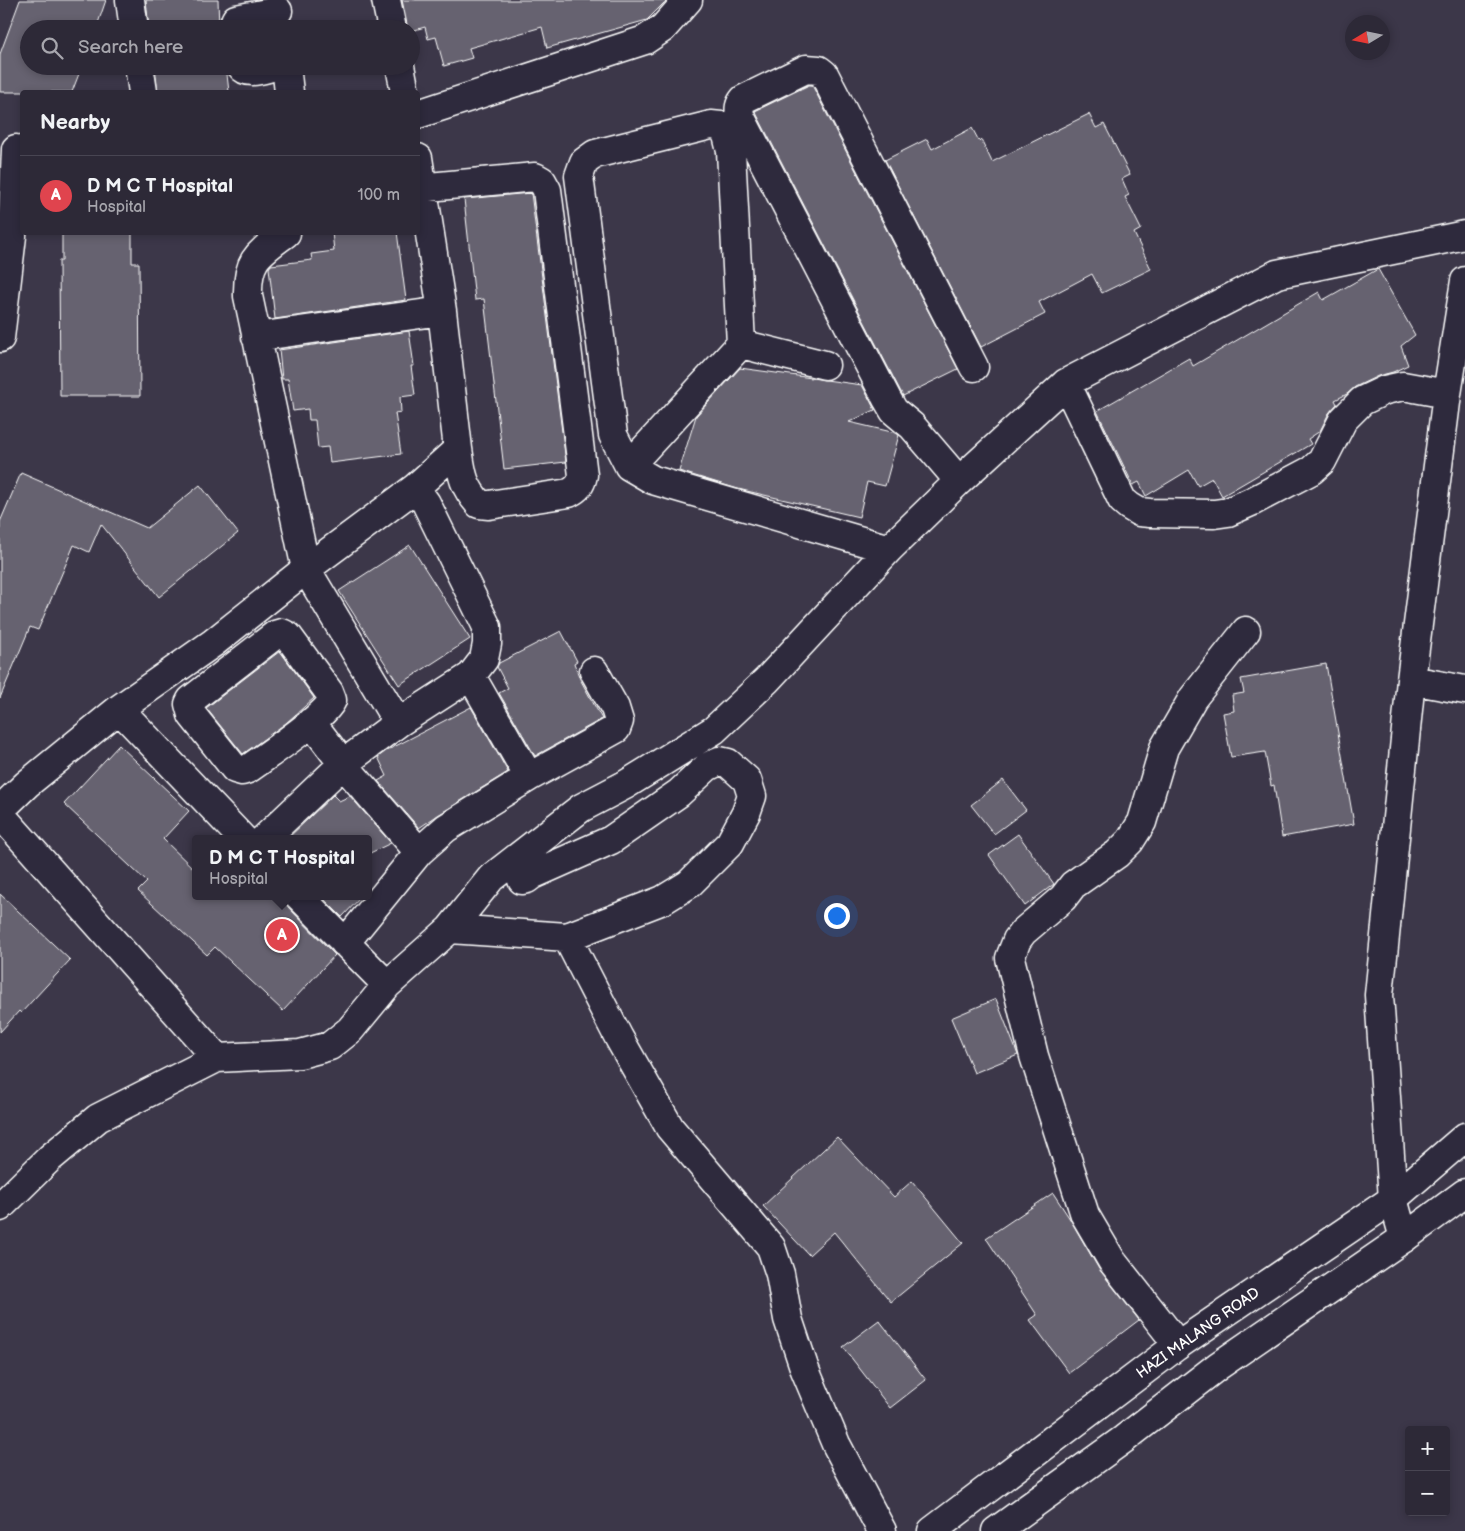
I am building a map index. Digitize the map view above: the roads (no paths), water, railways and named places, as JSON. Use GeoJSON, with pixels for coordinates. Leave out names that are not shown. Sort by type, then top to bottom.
{"type":"FeatureCollection","features":[{"type":"Feature","properties":{"kind":"street"},"geometry":{"type":"LineString","coordinates":[[130,0],[133,20]]}},
{"type":"Feature","properties":{"kind":"street"},"geometry":{"type":"LineString","coordinates":[[386,0],[390,20]]}},
{"type":"Feature","properties":{"kind":"street"},"geometry":{"type":"LineString","coordinates":[[420,113],[645,40],[663,28],[688,0]]}},
{"type":"Feature","properties":{"kind":"street"},"geometry":{"type":"LineString","coordinates":[[236,20],[278,13]]}},
{"type":"Feature","properties":{"kind":"street"},"geometry":{"type":"LineString","coordinates":[[959,481],[912,426],[894,411],[887,399],[740,116],[740,103],[744,99],[806,69],[819,70],[824,74],[974,367]]}},
{"type":"Feature","properties":{"kind":"street"},"geometry":{"type":"LineString","coordinates":[[140,75],[143,90]]}},
{"type":"Feature","properties":{"kind":"street"},"geometry":{"type":"LineString","coordinates":[[287,75],[289,90]]}},
{"type":"Feature","properties":{"kind":"street"},"geometry":{"type":"LineString","coordinates":[[402,75],[405,90]]}},
{"type":"Feature","properties":{"kind":"street"},"geometry":{"type":"LineString","coordinates":[[629,466],[741,344],[731,151],[727,135],[721,126],[711,125],[595,154],[584,162],[579,176],[613,435],[629,466],[653,480],[889,549]]}},
{"type":"Feature","properties":{"kind":"street"},"geometry":{"type":"LineString","coordinates":[[0,338],[12,236],[16,149]]}},
{"type":"Feature","properties":{"kind":"street"},"geometry":{"type":"LineString","coordinates":[[535,177],[542,181],[547,190],[583,476],[582,483],[576,489],[568,493],[489,505],[479,504],[470,494],[463,480],[458,449],[442,311],[420,188],[535,177]]}},
{"type":"Feature","properties":{"kind":"street"},"geometry":{"type":"LineString","coordinates":[[283,235],[262,251],[251,264],[247,279],[248,296],[306,570],[398,724]]}},
{"type":"Feature","properties":{"kind":"street"},"geometry":{"type":"LineString","coordinates":[[0,1207],[50,1158],[98,1118],[216,1058],[300,1054],[330,1046],[350,1030],[387,986],[450,929],[491,878],[574,814],[714,730],[767,680],[889,549],[959,481],[1066,383],[1277,274],[1465,235]]}},
{"type":"Feature","properties":{"kind":"street"},"geometry":{"type":"LineString","coordinates":[[1404,1238],[1393,1199],[1379,995],[1411,680],[1447,394],[1465,281]]}},
{"type":"Feature","properties":{"kind":"street"},"geometry":{"type":"LineString","coordinates":[[256,337],[442,311]]}},
{"type":"Feature","properties":{"kind":"street"},"geometry":{"type":"LineString","coordinates":[[741,344],[825,365]]}},
{"type":"Feature","properties":{"kind":"street"},"geometry":{"type":"LineString","coordinates":[[1066,383],[1122,500],[1139,512],[1150,513],[1214,514],[1228,512],[1312,470],[1322,461],[1343,420],[1362,401],[1385,390],[1403,386],[1447,394]]}},
{"type":"Feature","properties":{"kind":"street"},"geometry":{"type":"LineString","coordinates":[[0,810],[27,784],[119,709],[213,643],[415,488],[458,449]]}},
{"type":"Feature","properties":{"kind":"street"},"geometry":{"type":"LineString","coordinates":[[268,835],[343,764],[398,724],[471,676],[484,659],[487,644],[487,627],[426,503],[415,488]]}},
{"type":"Feature","properties":{"kind":"street"},"geometry":{"type":"LineString","coordinates":[[1178,1345],[1112,1261],[1085,1215],[1034,1056],[1010,958],[1016,940],[1023,932],[1063,898],[1073,885],[1117,854],[1130,842],[1142,822],[1164,748],[1193,698],[1246,631]]}},
{"type":"Feature","properties":{"kind":"street"},"geometry":{"type":"LineString","coordinates":[[282,633],[288,636],[329,692],[332,700],[330,705],[311,722],[248,769],[242,771],[235,769],[192,715],[188,704],[275,635],[282,633]]}},
{"type":"Feature","properties":{"kind":"street"},"geometry":{"type":"LineString","coordinates":[[213,643],[230,669]]}},
{"type":"Feature","properties":{"kind":"street"},"geometry":{"type":"LineString","coordinates":[[345,942],[419,852],[446,828],[529,777],[616,729],[619,721],[615,708],[594,671]]}},
{"type":"Feature","properties":{"kind":"street"},"geometry":{"type":"LineString","coordinates":[[471,676],[529,777]]}},
{"type":"Feature","properties":{"kind":"street"},"geometry":{"type":"LineString","coordinates":[[1411,680],[1465,690]]}},
{"type":"Feature","properties":{"kind":"street"},"geometry":{"type":"LineString","coordinates":[[119,709],[240,835]]}},
{"type":"Feature","properties":{"kind":"street"},"geometry":{"type":"LineString","coordinates":[[311,722],[343,764],[419,852]]}},
{"type":"Feature","properties":{"kind":"street"},"geometry":{"type":"LineString","coordinates":[[450,929],[567,937],[662,900],[689,884],[730,843],[746,813],[752,796],[747,780],[728,763],[719,761],[708,767],[679,794],[611,840],[522,880]]}},
{"type":"Feature","properties":{"kind":"street"},"geometry":{"type":"LineString","coordinates":[[0,814],[216,1058]]}},
{"type":"Feature","properties":{"kind":"street"},"geometry":{"type":"LineString","coordinates":[[303,900],[387,986]]}},
{"type":"Feature","properties":{"kind":"street"},"geometry":{"type":"LineString","coordinates":[[567,937],[618,1038],[670,1128],[770,1247],[780,1274],[788,1319],[805,1370],[836,1444],[882,1531]]}},
{"type":"Feature","properties":{"kind":"street","name":"HAZI MALANG ROAD"},"geometry":{"type":"LineString","coordinates":[[932,1531],[1178,1345],[1393,1199],[1465,1137]]}},
{"type":"Feature","properties":{"kind":"street"},"geometry":{"type":"LineString","coordinates":[[1002,1529],[1124,1439],[1218,1366],[1404,1238],[1465,1193]]}},
{"type":"Feature","properties":{"kind":"place","name":"D M C T Hospital"},"geometry":{"type":"Point","coordinates":[282,935]}}]}
